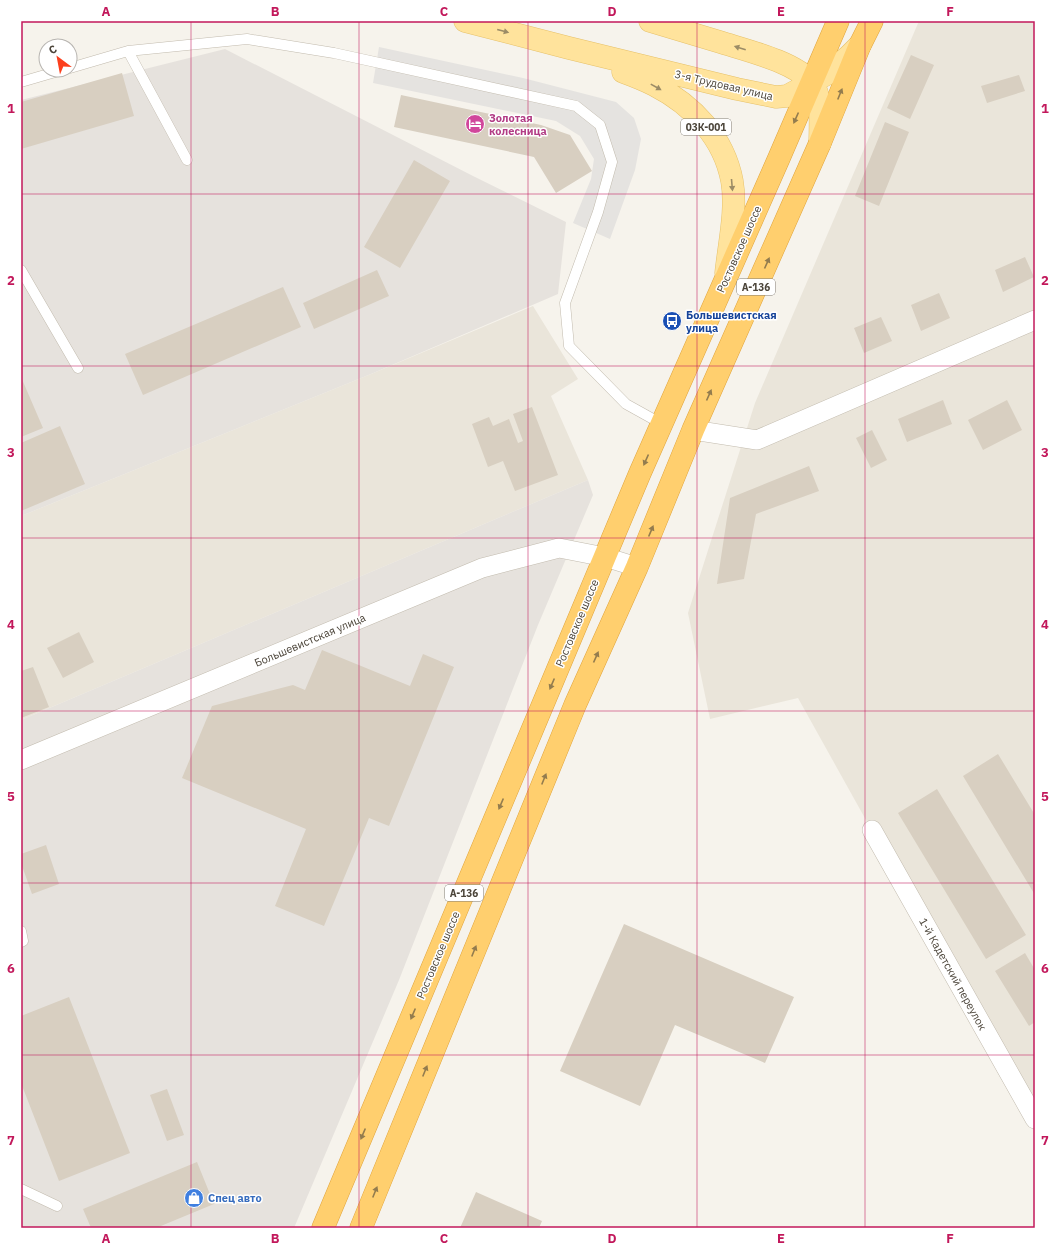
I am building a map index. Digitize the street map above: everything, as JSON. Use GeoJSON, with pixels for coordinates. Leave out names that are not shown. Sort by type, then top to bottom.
{"type":"FeatureCollection","features":[{"type":"Feature","properties":{"kind":"highway","name":"Ростовское шоссе"},"geometry":{"type":"LineString","coordinates":[[323,1228],[605,557],[838,21]]}},
{"type":"Feature","properties":{"kind":"highway","name":"А-136"},"geometry":{"type":"LineString","coordinates":[[361,1228],[575,705],[636,567],[693,430],[820,143],[860,45],[872,21]]}},
{"type":"Feature","properties":{"kind":"main road","name":"3-я Трудовая улица"},"geometry":{"type":"LineString","coordinates":[[465,21],[569,48],[776,97],[788,96],[812,83]]}},
{"type":"Feature","properties":{"kind":"main road"},"geometry":{"type":"LineString","coordinates":[[650,21],[759,54],[794,70],[812,83]]}},
{"type":"Feature","properties":{"kind":"main road","name":"А-136"},"geometry":{"type":"LineString","coordinates":[[820,143],[820,110],[817,94],[812,83],[840,64],[860,45]]}},
{"type":"Feature","properties":{"kind":"main road","name":"03К-001"},"geometry":{"type":"LineString","coordinates":[[569,48],[655,86],[696,114],[715,137],[726,157],[732,182],[733,210],[726,280]]}},
{"type":"Feature","properties":{"kind":"street"},"geometry":{"type":"LineString","coordinates":[[693,430],[757,440],[1035,320]]}},
{"type":"Feature","properties":{"kind":"street","name":"Большевистская улица"},"geometry":{"type":"LineString","coordinates":[[21,760],[482,568],[559,548],[605,557],[636,567]]}},
{"type":"Feature","properties":{"kind":"street","name":"1-й Кадетский переулок"},"geometry":{"type":"LineString","coordinates":[[872,830],[1035,1119]]}},
{"type":"Feature","properties":{"kind":"lane"},"geometry":{"type":"LineString","coordinates":[[78,66],[128,51],[247,39],[334,53],[576,106],[600,125],[612,162],[598,212],[565,303],[569,346],[626,404],[662,424]]}},
{"type":"Feature","properties":{"kind":"lane"},"geometry":{"type":"LineString","coordinates":[[128,51],[187,160]]}},
{"type":"Feature","properties":{"kind":"lane"},"geometry":{"type":"LineString","coordinates":[[21,82],[38,77]]}},
{"type":"Feature","properties":{"kind":"lane"},"geometry":{"type":"LineString","coordinates":[[21,270],[78,368]]}},
{"type":"Feature","properties":{"kind":"lane"},"geometry":{"type":"LineString","coordinates":[[21,931],[23,941],[21,942]]}},
{"type":"Feature","properties":{"kind":"lane"},"geometry":{"type":"LineString","coordinates":[[21,1189],[58,1206]]}},
{"type":"Feature","properties":{"kind":"shaded area"},"geometry":{"type":"Polygon","coordinates":[[[919,21],[1035,21],[1035,1132],[959,987],[798,698],[710,719],[688,613],[755,403],[919,21]]]}},
{"type":"Feature","properties":{"kind":"shaded area"},"geometry":{"type":"Polygon","coordinates":[[[379,47],[523,78],[616,102],[634,118],[641,139],[635,170],[610,239],[573,223],[591,179],[594,159],[580,136],[556,121],[373,83],[379,47]]]}},
{"type":"Feature","properties":{"kind":"shaded area"},"geometry":{"type":"Polygon","coordinates":[[[225,49],[566,222],[558,294],[371,374],[21,516],[21,100],[225,49]]]}},
{"type":"Feature","properties":{"kind":"shaded area"},"geometry":{"type":"Polygon","coordinates":[[[533,306],[578,379],[551,396],[588,480],[21,720],[21,516],[371,374],[533,306]]]}},
{"type":"Feature","properties":{"kind":"shaded area"},"geometry":{"type":"Polygon","coordinates":[[[588,480],[593,495],[538,625],[399,980],[294,1228],[21,1228],[21,720],[588,480]]]}},
{"type":"Feature","properties":{"kind":"building"},"geometry":{"type":"Polygon","coordinates":[[[911,55],[934,65],[910,119],[887,108],[911,55]]]}},
{"type":"Feature","properties":{"kind":"building"},"geometry":{"type":"Polygon","coordinates":[[[122,73],[134,116],[21,149],[21,102],[122,73]]]}},
{"type":"Feature","properties":{"kind":"building"},"geometry":{"type":"Polygon","coordinates":[[[1019,75],[1025,91],[987,103],[981,86],[1019,75]]]}},
{"type":"Feature","properties":{"kind":"building"},"geometry":{"type":"Polygon","coordinates":[[[401,95],[541,125],[570,135],[592,171],[556,193],[534,157],[394,127],[401,95]]]}},
{"type":"Feature","properties":{"kind":"building"},"geometry":{"type":"Polygon","coordinates":[[[885,122],[909,132],[879,206],[855,196],[885,122]]]}},
{"type":"Feature","properties":{"kind":"building"},"geometry":{"type":"Polygon","coordinates":[[[414,160],[450,181],[400,268],[364,247],[414,160]]]}},
{"type":"Feature","properties":{"kind":"building"},"geometry":{"type":"Polygon","coordinates":[[[1025,257],[1034,277],[1003,292],[995,270],[1025,257]]]}},
{"type":"Feature","properties":{"kind":"building"},"geometry":{"type":"Polygon","coordinates":[[[377,270],[389,296],[314,329],[303,303],[377,270]]]}},
{"type":"Feature","properties":{"kind":"building"},"geometry":{"type":"Polygon","coordinates":[[[283,287],[301,327],[143,395],[125,354],[283,287]]]}},
{"type":"Feature","properties":{"kind":"building"},"geometry":{"type":"Polygon","coordinates":[[[939,293],[950,318],[921,331],[911,305],[939,293]]]}},
{"type":"Feature","properties":{"kind":"building"},"geometry":{"type":"Polygon","coordinates":[[[881,317],[892,341],[864,353],[854,328],[881,317]]]}},
{"type":"Feature","properties":{"kind":"building"},"geometry":{"type":"Polygon","coordinates":[[[21,377],[43,428],[21,437],[21,377]]]}},
{"type":"Feature","properties":{"kind":"building"},"geometry":{"type":"Polygon","coordinates":[[[943,400],[952,424],[907,442],[898,419],[943,400]]]}},
{"type":"Feature","properties":{"kind":"building"},"geometry":{"type":"Polygon","coordinates":[[[1007,400],[1022,430],[983,450],[968,420],[1007,400]]]}},
{"type":"Feature","properties":{"kind":"building"},"geometry":{"type":"Polygon","coordinates":[[[532,407],[558,475],[515,491],[503,461],[488,467],[472,424],[489,417],[493,426],[509,419],[518,443],[523,441],[513,414],[532,407]]]}},
{"type":"Feature","properties":{"kind":"building"},"geometry":{"type":"Polygon","coordinates":[[[60,426],[85,484],[21,511],[21,443],[60,426]]]}},
{"type":"Feature","properties":{"kind":"building"},"geometry":{"type":"Polygon","coordinates":[[[872,430],[887,460],[871,468],[856,438],[872,430]]]}},
{"type":"Feature","properties":{"kind":"building"},"geometry":{"type":"Polygon","coordinates":[[[809,466],[819,491],[756,514],[744,579],[717,584],[730,498],[809,466]]]}},
{"type":"Feature","properties":{"kind":"building"},"geometry":{"type":"Polygon","coordinates":[[[79,632],[94,662],[63,678],[47,648],[79,632]]]}},
{"type":"Feature","properties":{"kind":"building"},"geometry":{"type":"Polygon","coordinates":[[[322,650],[410,686],[423,654],[454,667],[389,826],[369,818],[324,926],[275,906],[306,829],[182,778],[212,706],[293,685],[305,690],[322,650]]]}},
{"type":"Feature","properties":{"kind":"building"},"geometry":{"type":"Polygon","coordinates":[[[33,667],[49,707],[21,718],[21,671],[33,667]]]}},
{"type":"Feature","properties":{"kind":"building"},"geometry":{"type":"Polygon","coordinates":[[[998,754],[1035,815],[1035,895],[963,776],[998,754]]]}},
{"type":"Feature","properties":{"kind":"building"},"geometry":{"type":"Polygon","coordinates":[[[937,789],[1026,935],[986,959],[898,813],[937,789]]]}},
{"type":"Feature","properties":{"kind":"building"},"geometry":{"type":"Polygon","coordinates":[[[46,845],[59,884],[32,894],[21,863],[21,854],[46,845]]]}},
{"type":"Feature","properties":{"kind":"building"},"geometry":{"type":"Polygon","coordinates":[[[624,924],[794,997],[765,1063],[675,1025],[640,1106],[560,1071],[624,924]]]}},
{"type":"Feature","properties":{"kind":"building"},"geometry":{"type":"Polygon","coordinates":[[[1025,953],[1035,970],[1035,1022],[1029,1026],[995,971],[1025,953]]]}},
{"type":"Feature","properties":{"kind":"building"},"geometry":{"type":"Polygon","coordinates":[[[69,997],[130,1153],[59,1181],[21,1083],[21,1016],[69,997]]]}},
{"type":"Feature","properties":{"kind":"building"},"geometry":{"type":"Polygon","coordinates":[[[167,1089],[184,1135],[167,1141],[150,1095],[167,1089]]]}},
{"type":"Feature","properties":{"kind":"building"},"geometry":{"type":"Polygon","coordinates":[[[197,1162],[214,1204],[156,1228],[91,1228],[83,1209],[197,1162]]]}},
{"type":"Feature","properties":{"kind":"building"},"geometry":{"type":"Polygon","coordinates":[[[476,1192],[542,1221],[539,1228],[460,1228],[476,1192]]]}},
{"type":"Feature","properties":{"kind":"place","name":"Золотая колесница"},"geometry":{"type":"Point","coordinates":[475,124]}},
{"type":"Feature","properties":{"kind":"place","name":"Большевистская улица"},"geometry":{"type":"Point","coordinates":[672,321]}},
{"type":"Feature","properties":{"kind":"place","name":"Спец авто"},"geometry":{"type":"Point","coordinates":[194,1198]}}]}
